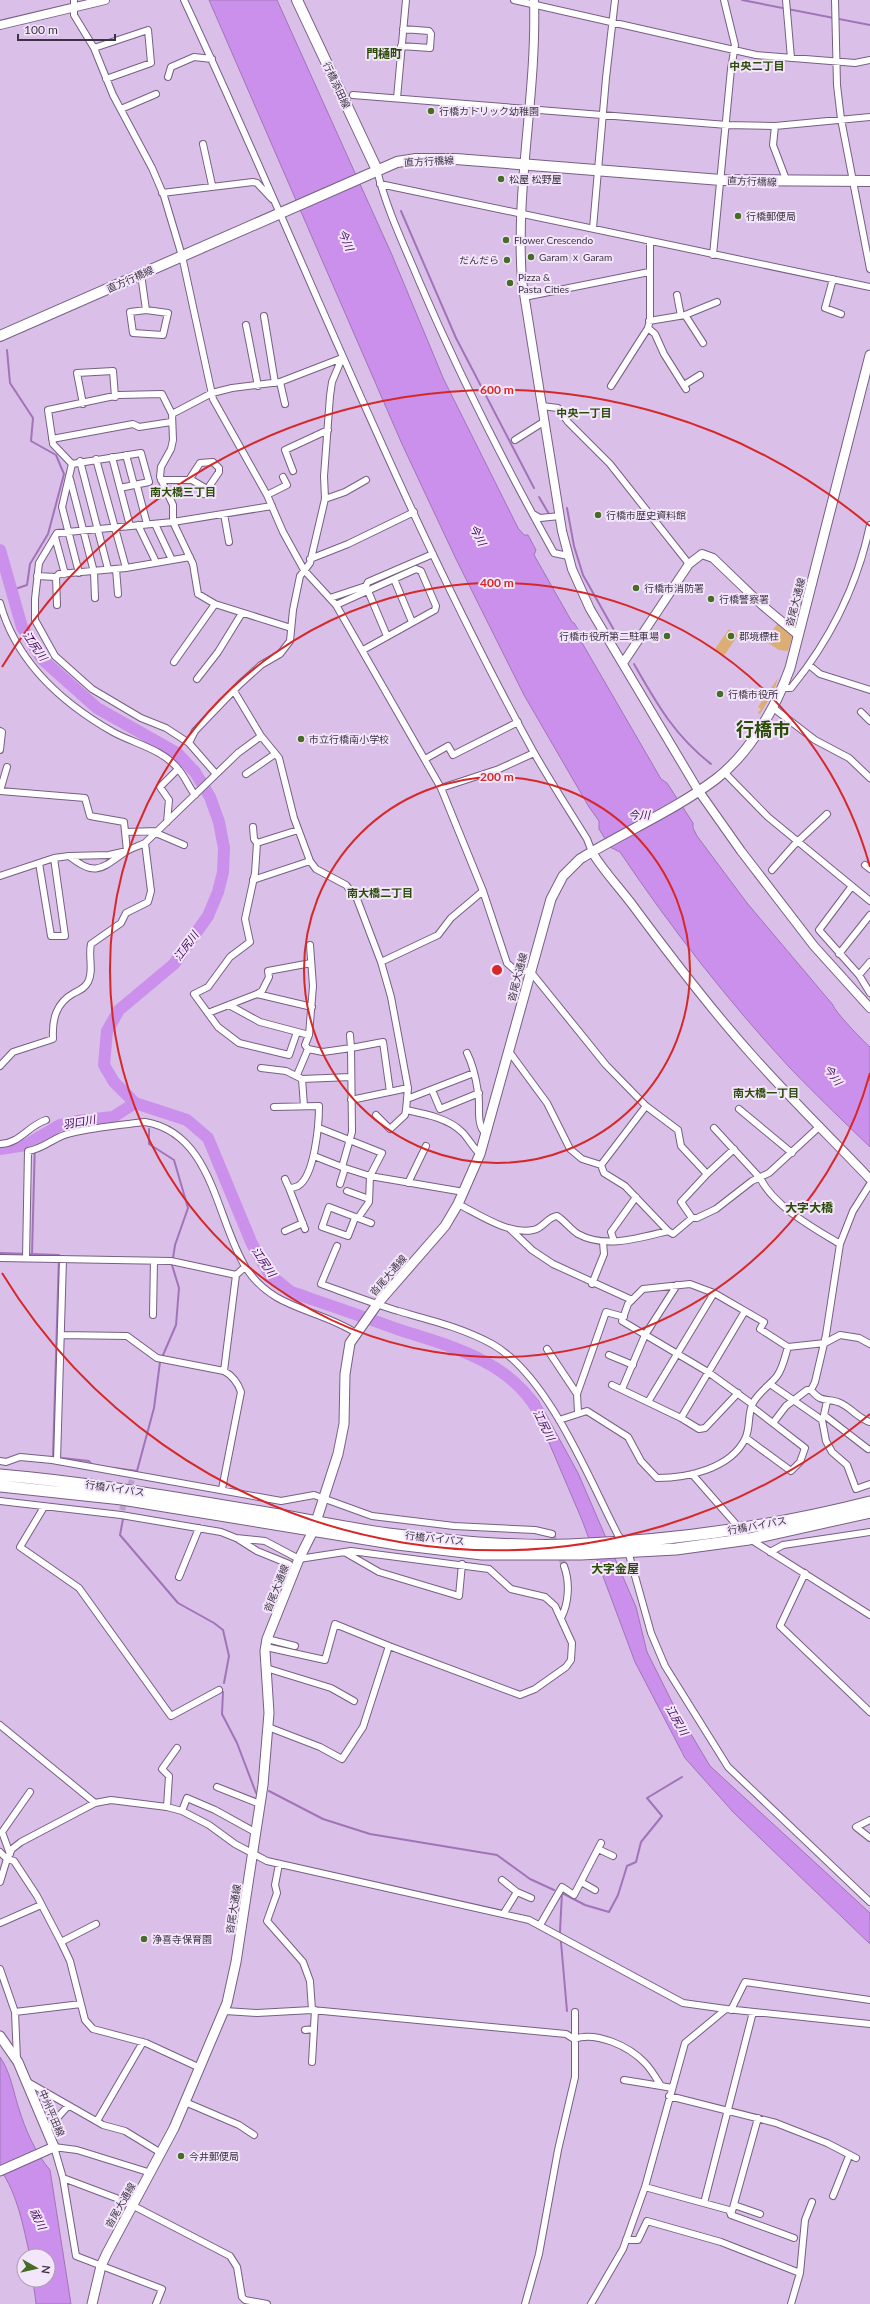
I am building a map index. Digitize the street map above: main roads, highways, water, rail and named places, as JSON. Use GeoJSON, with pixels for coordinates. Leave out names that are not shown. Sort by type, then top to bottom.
{"type":"FeatureCollection","features":[{"type":"Feature","properties":{"kind":"highway","name":"行橋バイパス"},"geometry":{"type":"LineString","coordinates":[[0,1475],[119,1488],[314,1526],[397,1544],[482,1554],[623,1547],[676,1549],[749,1539],[870,1512]]}},
{"type":"Feature","properties":{"kind":"highway","name":"行橋バイパス"},"geometry":{"type":"LineString","coordinates":[[0,1486],[122,1499],[314,1526]]}},
{"type":"Feature","properties":{"kind":"highway","name":"行橋バイパス"},"geometry":{"type":"LineString","coordinates":[[623,1547],[739,1528],[870,1502]]}},
{"type":"Feature","properties":{"kind":"main road","name":"行橋添田線"},"geometry":{"type":"LineString","coordinates":[[297,0],[373,172]]}},
{"type":"Feature","properties":{"kind":"main road","name":"直方行橋線"},"geometry":{"type":"LineString","coordinates":[[0,336],[397,162],[438,158],[721,180],[787,182],[870,181]]}},
{"type":"Feature","properties":{"kind":"main road","name":"沓尾大通線"},"geometry":{"type":"LineString","coordinates":[[92,2304],[101,2266],[115,2235],[133,2206],[161,2153],[185,2102],[198,2067],[224,2011],[236,1962],[251,1854],[260,1804],[268,1727],[266,1668],[267,1643],[299,1559],[314,1526],[338,1454],[344,1424],[348,1351],[356,1332],[378,1303],[436,1238],[464,1192],[480,1154],[543,924],[557,885],[571,867],[596,850],[689,796],[724,772],[746,747],[772,707],[782,688],[798,635],[870,355]]}},
{"type":"Feature","properties":{"kind":"main road","name":"中州平田線"},"geometry":{"type":"LineString","coordinates":[[0,2036],[18,2062],[48,2128],[53,2147],[0,2171]]}},
{"type":"Feature","properties":{"kind":"water","name":"今川"},"geometry":{"type":"Polygon","coordinates":[[[209,0],[277,0],[392,255],[444,380],[518,528],[524,535],[528,535],[536,550],[534,555],[572,622],[583,637],[581,641],[661,779],[667,783],[693,823],[693,828],[697,836],[747,903],[844,1020],[870,1047],[870,1147],[790,1068],[744,1017],[680,936],[620,852],[610,847],[599,829],[599,821],[589,807],[524,695],[456,559],[402,444],[209,0]]]}},
{"type":"Feature","properties":{"kind":"water"},"geometry":{"type":"Polygon","coordinates":[[[524,1384],[538,1400],[578,1473],[636,1607],[647,1652],[673,1704],[710,1766],[870,1913],[870,1944],[734,1813],[685,1758],[635,1662],[582,1520],[524,1384]]]}},
{"type":"Feature","properties":{"kind":"water","name":"祓川"},"geometry":{"type":"Polygon","coordinates":[[[0,2057],[9,2076],[21,2117],[28,2133],[40,2157],[50,2170],[71,2304],[36,2304],[34,2288],[56,2288],[56,2248],[28,2248],[16,2200],[0,2169],[0,2057]]]}},
{"type":"Feature","properties":{"kind":"waterway"},"geometry":{"type":"LineString","coordinates":[[742,0],[870,25]]}},
{"type":"Feature","properties":{"kind":"waterway"},"geometry":{"type":"LineString","coordinates":[[401,211],[456,338],[534,488]]}},
{"type":"Feature","properties":{"kind":"waterway"},"geometry":{"type":"LineString","coordinates":[[7,350],[10,383],[33,418],[31,441],[56,455],[64,474],[48,534],[30,564],[27,585],[12,590]]}},
{"type":"Feature","properties":{"kind":"waterway"},"geometry":{"type":"LineString","coordinates":[[539,497],[549,514]]}},
{"type":"Feature","properties":{"kind":"waterway"},"geometry":{"type":"LineString","coordinates":[[567,508],[574,546],[583,575],[619,639]]}},
{"type":"Feature","properties":{"kind":"waterway","name":"江尻川"},"geometry":{"type":"LineString","coordinates":[[0,550],[22,627],[42,659],[97,708],[177,753],[195,772],[210,797],[219,822],[224,848],[223,872],[218,892],[208,916],[174,964],[119,1010],[107,1031],[104,1065],[114,1082],[135,1103],[187,1120],[208,1138],[252,1244],[270,1275],[291,1292],[457,1349],[476,1357],[511,1379],[526,1394],[538,1411]]}},
{"type":"Feature","properties":{"kind":"waterway"},"geometry":{"type":"LineString","coordinates":[[634,664],[659,706],[676,730],[711,764]]}},
{"type":"Feature","properties":{"kind":"waterway","name":"羽口川"},"geometry":{"type":"LineString","coordinates":[[0,1149],[26,1145],[60,1125],[77,1121],[113,1117],[135,1103]]}},
{"type":"Feature","properties":{"kind":"waterway"},"geometry":{"type":"LineString","coordinates":[[114,1468],[137,1471],[154,1408],[160,1362],[176,1325],[179,1288],[172,1265],[175,1245],[188,1208],[174,1160],[149,1144],[149,1129]]}},
{"type":"Feature","properties":{"kind":"waterway"},"geometry":{"type":"LineString","coordinates":[[32,1254],[35,1141]]}},
{"type":"Feature","properties":{"kind":"waterway"},"geometry":{"type":"LineString","coordinates":[[0,1253],[59,1255],[53,1457],[89,1461],[92,1465]]}},
{"type":"Feature","properties":{"kind":"waterway"},"geometry":{"type":"LineString","coordinates":[[123,1519],[120,1535],[178,1603],[214,1623],[223,1630],[229,1656],[224,1683]]}},
{"type":"Feature","properties":{"kind":"waterway"},"geometry":{"type":"LineString","coordinates":[[223,1692],[222,1714],[237,1743],[256,1793]]}},
{"type":"Feature","properties":{"kind":"waterway"},"geometry":{"type":"LineString","coordinates":[[567,2011],[560,1931],[562,1893],[585,1905],[609,1912],[618,1895],[627,1866],[636,1862],[641,1842],[662,1816],[647,1798],[682,1777]]}},
{"type":"Feature","properties":{"kind":"waterway"},"geometry":{"type":"LineString","coordinates":[[269,1791],[323,1819],[370,1834],[497,1855],[530,1879],[554,1890]]}},
{"type":"Feature","properties":{"kind":"tunnel"},"geometry":{"type":"LineString","coordinates":[[122,1510],[132,1480]]}},
{"type":"Feature","properties":{"kind":"tunnel"},"geometry":{"type":"LineString","coordinates":[[552,1534],[564,1566]]}},
{"type":"Feature","properties":{"kind":"place","name":"行橋カトリック幼稚園"},"geometry":{"type":"Point","coordinates":[431,111]}},
{"type":"Feature","properties":{"kind":"place","name":"松屋 松野屋"},"geometry":{"type":"Point","coordinates":[501,179]}},
{"type":"Feature","properties":{"kind":"place","name":"行橋郵便局"},"geometry":{"type":"Point","coordinates":[738,216]}},
{"type":"Feature","properties":{"kind":"place","name":"Flower Crescendo"},"geometry":{"type":"Point","coordinates":[506,240]}},
{"type":"Feature","properties":{"kind":"place","name":"Garam ｘ Garam"},"geometry":{"type":"Point","coordinates":[531,257]}},
{"type":"Feature","properties":{"kind":"place","name":"だんだら"},"geometry":{"type":"Point","coordinates":[507,260]}},
{"type":"Feature","properties":{"kind":"place","name":"Pizza & Pasta Cities"},"geometry":{"type":"Point","coordinates":[510,283]}},
{"type":"Feature","properties":{"kind":"place","name":"行橋市歴史資料館"},"geometry":{"type":"Point","coordinates":[598,515]}},
{"type":"Feature","properties":{"kind":"place","name":"行橋市消防署"},"geometry":{"type":"Point","coordinates":[636,588]}},
{"type":"Feature","properties":{"kind":"place","name":"行橋警察署"},"geometry":{"type":"Point","coordinates":[711,599]}},
{"type":"Feature","properties":{"kind":"place","name":"行橋市役所第二駐車場"},"geometry":{"type":"Point","coordinates":[667,636]}},
{"type":"Feature","properties":{"kind":"place","name":"郡境標柱"},"geometry":{"type":"Point","coordinates":[731,636]}},
{"type":"Feature","properties":{"kind":"place","name":"行橋市役所"},"geometry":{"type":"Point","coordinates":[720,694]}},
{"type":"Feature","properties":{"kind":"place","name":"市立行橋南小学校"},"geometry":{"type":"Point","coordinates":[301,739]}},
{"type":"Feature","properties":{"kind":"place","name":"浄喜寺保育園"},"geometry":{"type":"Point","coordinates":[144,1939]}},
{"type":"Feature","properties":{"kind":"place","name":"今井郵便局"},"geometry":{"type":"Point","coordinates":[181,2156]}},
{"type":"Feature","properties":{"kind":"district","name":"門樋町"},"geometry":{"type":"Point","coordinates":[384,54]}},
{"type":"Feature","properties":{"kind":"district","name":"中央二丁目"},"geometry":{"type":"Point","coordinates":[757,66]}},
{"type":"Feature","properties":{"kind":"district","name":"中央一丁目"},"geometry":{"type":"Point","coordinates":[584,413]}},
{"type":"Feature","properties":{"kind":"district","name":"南大橋三丁目"},"geometry":{"type":"Point","coordinates":[183,492]}},
{"type":"Feature","properties":{"kind":"district","name":"行橋市"},"geometry":{"type":"Point","coordinates":[763,730]}},
{"type":"Feature","properties":{"kind":"district","name":"南大橋二丁目"},"geometry":{"type":"Point","coordinates":[380,893]}},
{"type":"Feature","properties":{"kind":"district","name":"南大橋一丁目"},"geometry":{"type":"Point","coordinates":[766,1093]}},
{"type":"Feature","properties":{"kind":"district","name":"大字大橋"},"geometry":{"type":"Point","coordinates":[809,1208]}},
{"type":"Feature","properties":{"kind":"district","name":"大字金屋"},"geometry":{"type":"Point","coordinates":[615,1569]}}]}
